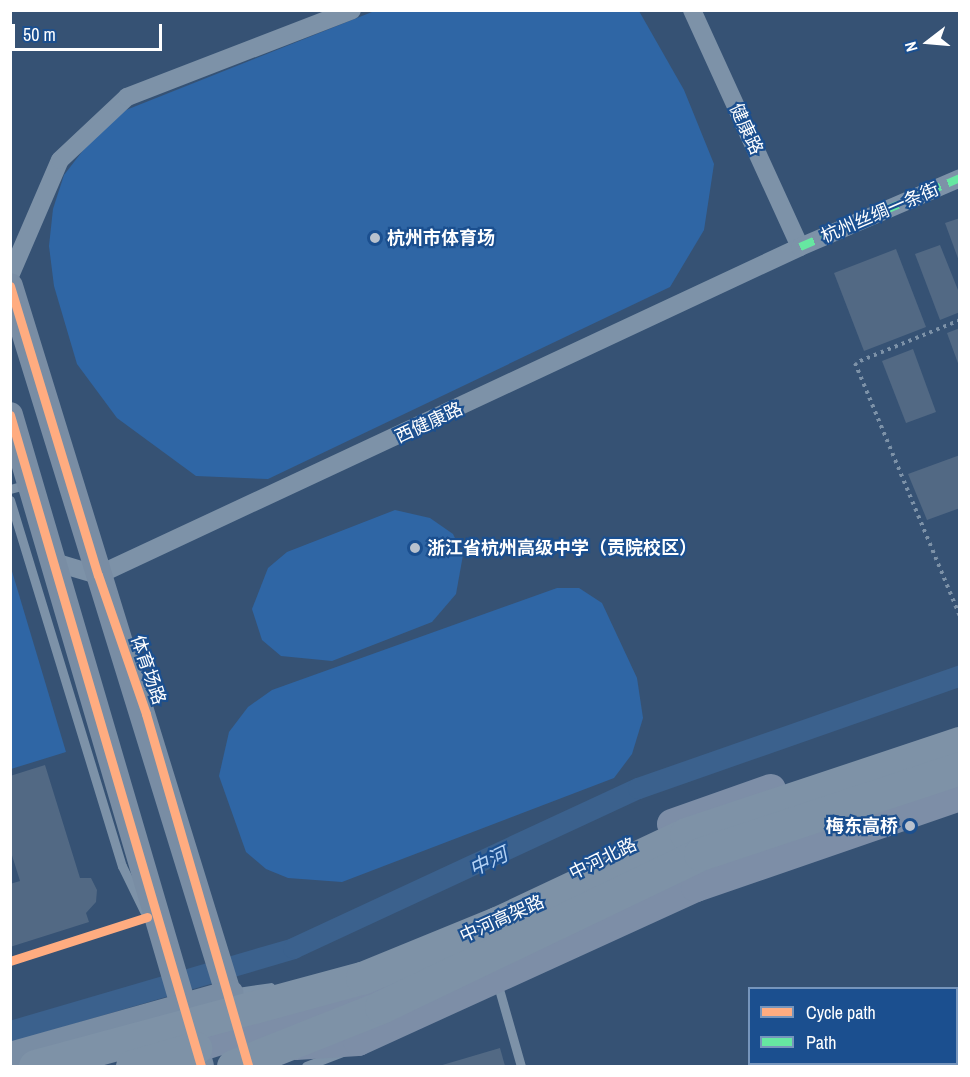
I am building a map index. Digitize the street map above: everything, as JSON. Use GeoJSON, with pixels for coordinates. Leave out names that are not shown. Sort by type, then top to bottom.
{"type":"FeatureCollection","features":[{"type":"Feature","properties":{"kind":"highway","name":"中河高架路"},"geometry":{"type":"LineString","coordinates":[[35,1066],[362,978],[497,923],[686,834],[960,743]]}},
{"type":"Feature","properties":{"kind":"highway","name":"中河高架路"},"geometry":{"type":"LineString","coordinates":[[241,1053],[381,1007],[700,854],[960,768]]}},
{"type":"Feature","properties":{"kind":"highway"},"geometry":{"type":"LineString","coordinates":[[132,1066],[188,1059]]}},
{"type":"Feature","properties":{"kind":"main road","name":"体育场路"},"geometry":{"type":"LineString","coordinates":[[10,286],[98,575],[230,993],[241,1053]]}},
{"type":"Feature","properties":{"kind":"main road"},"geometry":{"type":"LineString","coordinates":[[10,415],[20,486],[54,562],[92,725],[165,941],[181,1006],[188,1059],[103,1028]]}},
{"type":"Feature","properties":{"kind":"main road","name":"中河北路"},"geometry":{"type":"LineString","coordinates":[[241,1053],[362,995],[467,924],[714,807],[960,730]]}},
{"type":"Feature","properties":{"kind":"main road","name":"中河北路"},"geometry":{"type":"LineString","coordinates":[[188,1059],[358,1041],[696,886],[960,796]]}},
{"type":"Feature","properties":{"kind":"main road"},"geometry":{"type":"LineString","coordinates":[[10,1055],[230,993]]}},
{"type":"Feature","properties":{"kind":"street"},"geometry":{"type":"LineString","coordinates":[[10,276],[60,160],[128,97],[352,10]]}},
{"type":"Feature","properties":{"kind":"street","name":"健康路"},"geometry":{"type":"LineString","coordinates":[[692,10],[800,247]]}},
{"type":"Feature","properties":{"kind":"street","name":"杭州丝绸一条街"},"geometry":{"type":"LineString","coordinates":[[800,247],[960,178]]}},
{"type":"Feature","properties":{"kind":"street","name":"西健康路"},"geometry":{"type":"LineString","coordinates":[[98,575],[800,247]]}},
{"type":"Feature","properties":{"kind":"street"},"geometry":{"type":"LineString","coordinates":[[54,562],[98,575]]}},
{"type":"Feature","properties":{"kind":"lane"},"geometry":{"type":"LineString","coordinates":[[10,500],[92,725]]}},
{"type":"Feature","properties":{"kind":"lane"},"geometry":{"type":"LineString","coordinates":[[423,940],[467,924]]}},
{"type":"Feature","properties":{"kind":"lane"},"geometry":{"type":"LineString","coordinates":[[495,978],[521,1066]]}},
{"type":"Feature","properties":{"kind":"lane"},"geometry":{"type":"LineString","coordinates":[[230,993],[288,984]]}},
{"type":"Feature","properties":{"kind":"lane"},"geometry":{"type":"LineString","coordinates":[[306,1066],[335,1057],[358,1041]]}},
{"type":"Feature","properties":{"kind":"path"},"geometry":{"type":"LineString","coordinates":[[960,320],[855,363],[960,617]]}},
{"type":"Feature","properties":{"kind":"shaded area","name":"杭州市体育场"},"geometry":{"type":"Polygon","coordinates":[[[377,10],[639,11],[684,90],[714,164],[704,230],[670,287],[268,479],[196,476],[117,418],[77,364],[54,286],[49,246],[53,209],[64,175],[91,140],[126,110],[377,10]]]}},
{"type":"Feature","properties":{"kind":"shaded area"},"geometry":{"type":"Polygon","coordinates":[[[395,510],[430,518],[453,534],[463,555],[456,594],[432,622],[332,661],[281,656],[262,640],[252,609],[268,568],[287,552],[395,510]]]}},
{"type":"Feature","properties":{"kind":"shaded area"},"geometry":{"type":"Polygon","coordinates":[[[11,568],[66,752],[10,769],[11,568]]]}},
{"type":"Feature","properties":{"kind":"shaded area"},"geometry":{"type":"Polygon","coordinates":[[[557,588],[579,588],[602,603],[637,678],[643,718],[632,754],[614,778],[342,882],[288,878],[266,869],[246,852],[219,776],[229,732],[248,707],[272,690],[557,588]]]}},
{"type":"Feature","properties":{"kind":"building"},"geometry":{"type":"Polygon","coordinates":[[[960,218],[960,261],[959,261],[945,223],[960,218]]]}},
{"type":"Feature","properties":{"kind":"building"},"geometry":{"type":"Polygon","coordinates":[[[940,245],[960,295],[960,312],[940,320],[915,254],[940,245]]]}},
{"type":"Feature","properties":{"kind":"building"},"geometry":{"type":"Polygon","coordinates":[[[896,249],[926,327],[864,351],[834,273],[896,249]]]}},
{"type":"Feature","properties":{"kind":"building"},"geometry":{"type":"Polygon","coordinates":[[[960,328],[960,366],[959,366],[947,333],[960,328]]]}},
{"type":"Feature","properties":{"kind":"building"},"geometry":{"type":"Polygon","coordinates":[[[913,349],[936,412],[906,423],[882,361],[913,349]]]}},
{"type":"Feature","properties":{"kind":"building"},"geometry":{"type":"Polygon","coordinates":[[[960,455],[960,508],[927,520],[908,474],[960,455]]]}},
{"type":"Feature","properties":{"kind":"building"},"geometry":{"type":"Polygon","coordinates":[[[45,765],[80,878],[91,878],[97,890],[96,902],[86,913],[89,922],[10,947],[10,884],[20,881],[10,849],[10,776],[45,765]]]}},
{"type":"Feature","properties":{"kind":"building"},"geometry":{"type":"Polygon","coordinates":[[[500,1048],[505,1066],[439,1066],[500,1048]]]}},
{"type":"Feature","properties":{"kind":"waterway","name":"中河"},"geometry":{"type":"LineString","coordinates":[[10,1031],[293,948],[638,788],[960,675]]}},
{"type":"Feature","properties":{"kind":"marked path"},"geometry":{"type":"LineString","coordinates":[[800,247],[960,178]]}},
{"type":"Feature","properties":{"kind":"cycle path"},"geometry":{"type":"LineString","coordinates":[[10,286],[98,575],[146,714],[248,1066]]}},
{"type":"Feature","properties":{"kind":"cycle path"},"geometry":{"type":"LineString","coordinates":[[10,415],[201,1066]]}},
{"type":"Feature","properties":{"kind":"cycle path"},"geometry":{"type":"LineString","coordinates":[[10,961],[147,917]]}},
{"type":"Feature","properties":{"kind":"place","name":"杭州市体育场"},"geometry":{"type":"Point","coordinates":[375,238]}},
{"type":"Feature","properties":{"kind":"place","name":"浙江省杭州高级中学（贡院校区）"},"geometry":{"type":"Point","coordinates":[415,548]}},
{"type":"Feature","properties":{"kind":"place","name":"梅东高桥"},"geometry":{"type":"Point","coordinates":[910,826]}}]}
